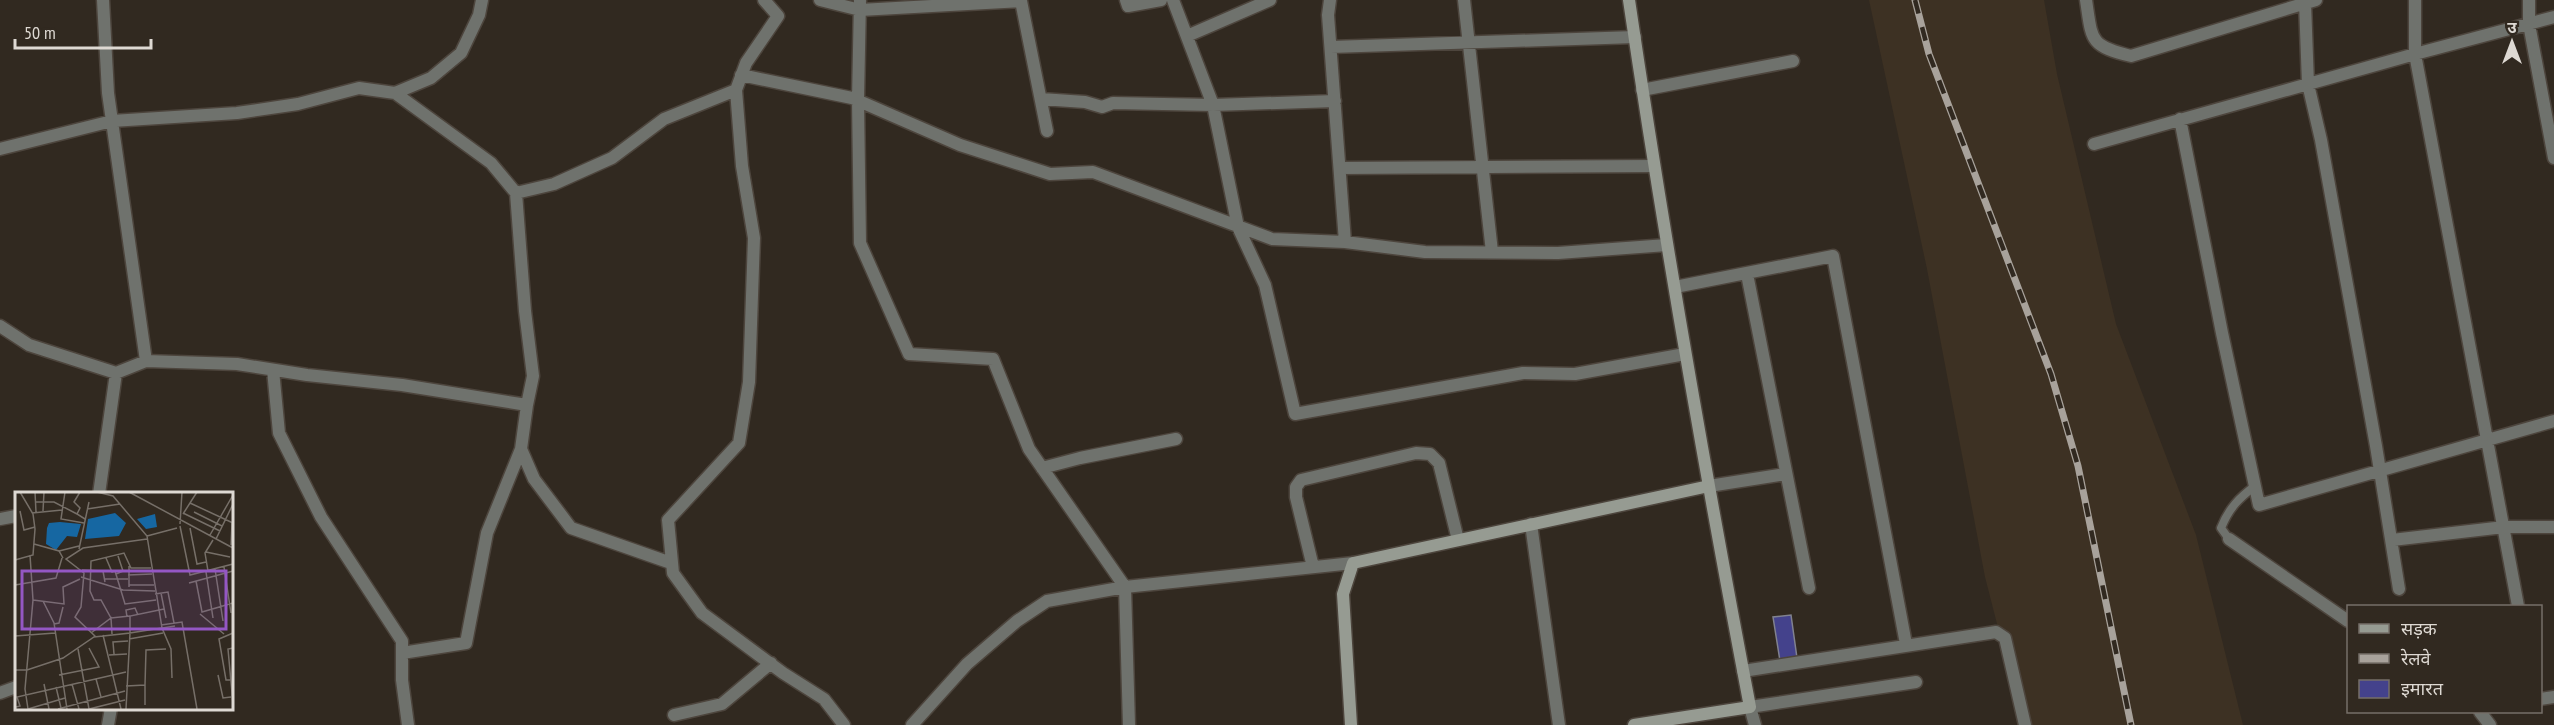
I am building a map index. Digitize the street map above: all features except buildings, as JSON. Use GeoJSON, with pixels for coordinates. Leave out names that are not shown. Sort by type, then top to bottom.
{"type":"FeatureCollection","features":[{"type":"Feature","properties":{"kind":"street"},"geometry":{"type":"LineString","coordinates":[[103,0],[108,93],[146,361]]}},
{"type":"Feature","properties":{"kind":"street"},"geometry":{"type":"LineString","coordinates":[[395,93],[431,78],[461,53],[479,15],[482,0]]}},
{"type":"Feature","properties":{"kind":"street"},"geometry":{"type":"LineString","coordinates":[[820,0],[860,5],[1023,1],[1047,130]]}},
{"type":"Feature","properties":{"kind":"street"},"geometry":{"type":"LineString","coordinates":[[1126,0],[1128,6],[1161,0]]}},
{"type":"Feature","properties":{"kind":"street"},"geometry":{"type":"LineString","coordinates":[[1173,0],[1213,105],[1238,227],[1265,285],[1295,414],[1523,374],[1575,374],[1685,354]]}},
{"type":"Feature","properties":{"kind":"street"},"geometry":{"type":"LineString","coordinates":[[1187,36],[1270,0]]}},
{"type":"Feature","properties":{"kind":"street"},"geometry":{"type":"LineString","coordinates":[[1330,0],[1328,15],[1345,242]]}},
{"type":"Feature","properties":{"kind":"street"},"geometry":{"type":"LineString","coordinates":[[1464,0],[1492,252]]}},
{"type":"Feature","properties":{"kind":"street"},"geometry":{"type":"LineString","coordinates":[[1629,0],[1685,354],[1755,725]]}},
{"type":"Feature","properties":{"kind":"street"},"geometry":{"type":"LineString","coordinates":[[2086,0],[2091,36],[2104,50],[2131,56],[2311,2],[2308,84],[2380,471],[2399,589]]}},
{"type":"Feature","properties":{"kind":"street"},"geometry":{"type":"LineString","coordinates":[[2415,0],[2415,54],[2518,605]]}},
{"type":"Feature","properties":{"kind":"street"},"geometry":{"type":"LineString","coordinates":[[2529,0],[2529,24],[2554,158]]}},
{"type":"Feature","properties":{"kind":"street"},"geometry":{"type":"LineString","coordinates":[[769,1],[778,16],[746,63],[736,90],[742,166],[754,238],[749,382],[739,443],[668,520],[671,563],[673,573],[702,613],[824,699],[844,725]]}},
{"type":"Feature","properties":{"kind":"street"},"geometry":{"type":"LineString","coordinates":[[860,5],[858,100],[860,243],[909,354],[993,359],[1029,449],[1125,587],[1129,725]]}},
{"type":"Feature","properties":{"kind":"street"},"geometry":{"type":"LineString","coordinates":[[2094,144],[2554,17]]}},
{"type":"Feature","properties":{"kind":"street"},"geometry":{"type":"LineString","coordinates":[[1330,47],[1635,37]]}},
{"type":"Feature","properties":{"kind":"street"},"geometry":{"type":"LineString","coordinates":[[1642,90],[1792,61]]}},
{"type":"Feature","properties":{"kind":"street"},"geometry":{"type":"LineString","coordinates":[[741,75],[858,100],[960,145],[1050,174],[1093,172],[1272,239],[1345,242],[1425,252],[1558,253],[1667,245]]}},
{"type":"Feature","properties":{"kind":"street"},"geometry":{"type":"LineString","coordinates":[[0,149],[112,122],[237,113],[298,104],[358,88],[395,93],[491,163],[516,193],[525,311],[533,376],[526,405],[521,449],[487,533],[466,643],[402,653]]}},
{"type":"Feature","properties":{"kind":"street"},"geometry":{"type":"LineString","coordinates":[[516,193],[554,184],[612,158],[664,119],[736,90]]}},
{"type":"Feature","properties":{"kind":"street"},"geometry":{"type":"LineString","coordinates":[[1041,99],[1085,102],[1102,107],[1113,103],[1213,105],[1335,101]]}},
{"type":"Feature","properties":{"kind":"street"},"geometry":{"type":"LineString","coordinates":[[2180,119],[2259,505],[2554,422]]}},
{"type":"Feature","properties":{"kind":"street"},"geometry":{"type":"LineString","coordinates":[[1340,168],[1654,166]]}},
{"type":"Feature","properties":{"kind":"street"},"geometry":{"type":"LineString","coordinates":[[1675,287],[1833,256],[1906,644]]}},
{"type":"Feature","properties":{"kind":"street"},"geometry":{"type":"LineString","coordinates":[[1747,274],[1809,588]]}},
{"type":"Feature","properties":{"kind":"street"},"geometry":{"type":"LineString","coordinates":[[0,326],[29,345],[116,373],[146,361],[237,364],[526,405]]}},
{"type":"Feature","properties":{"kind":"street"},"geometry":{"type":"LineString","coordinates":[[273,370],[279,432],[321,517],[402,641],[402,680],[408,725]]}},
{"type":"Feature","properties":{"kind":"street"},"geometry":{"type":"LineString","coordinates":[[99,492],[116,373]]}},
{"type":"Feature","properties":{"kind":"street"},"geometry":{"type":"LineString","coordinates":[[1042,468],[1176,439]]}},
{"type":"Feature","properties":{"kind":"street"},"geometry":{"type":"LineString","coordinates":[[521,449],[534,479],[571,528],[671,563]]}},
{"type":"Feature","properties":{"kind":"street"},"geometry":{"type":"LineString","coordinates":[[1313,567],[1296,497],[1296,487],[1301,480],[1416,453],[1430,454],[1439,463],[1458,540]]}},
{"type":"Feature","properties":{"kind":"street"},"geometry":{"type":"LineString","coordinates":[[912,725],[967,664],[1017,621],[1047,601],[1125,587],[1353,563],[1709,486],[1786,474]]}},
{"type":"Feature","properties":{"kind":"street"},"geometry":{"type":"LineString","coordinates":[[0,519],[15,516]]}},
{"type":"Feature","properties":{"kind":"street"},"geometry":{"type":"LineString","coordinates":[[1531,524],[1559,725]]}},
{"type":"Feature","properties":{"kind":"street"},"geometry":{"type":"LineString","coordinates":[[2392,540],[2504,527],[2554,527]]}},
{"type":"Feature","properties":{"kind":"street"},"geometry":{"type":"LineString","coordinates":[[2229,539],[2347,620]]}},
{"type":"Feature","properties":{"kind":"street"},"geometry":{"type":"LineString","coordinates":[[1351,725],[1343,594],[1353,563]]}},
{"type":"Feature","properties":{"kind":"street"},"geometry":{"type":"LineString","coordinates":[[1743,671],[1906,644],[1996,632],[2005,638],[2025,725]]}},
{"type":"Feature","properties":{"kind":"street"},"geometry":{"type":"LineString","coordinates":[[674,715],[722,704],[771,663]]}},
{"type":"Feature","properties":{"kind":"street"},"geometry":{"type":"LineString","coordinates":[[1634,725],[1916,682]]}},
{"type":"Feature","properties":{"kind":"street"},"geometry":{"type":"LineString","coordinates":[[0,693],[15,687]]}},
{"type":"Feature","properties":{"kind":"street"},"geometry":{"type":"LineString","coordinates":[[108,725],[111,710]]}},
{"type":"Feature","properties":{"kind":"lane"},"geometry":{"type":"LineString","coordinates":[[2229,539],[2221,528],[2226,515],[2236,500],[2255,486]]}},
{"type":"Feature","properties":{"kind":"shaded area"},"geometry":{"type":"Polygon","coordinates":[[[1869,0],[2044,0],[2057,74],[2116,324],[2196,535],[2243,725],[2023,725],[1985,577],[1927,269],[1869,0]]]}},
{"type":"Feature","properties":{"kind":"railway"},"geometry":{"type":"LineString","coordinates":[[1915,0],[1929,54],[2051,374],[2078,466],[2131,725]]}}]}
